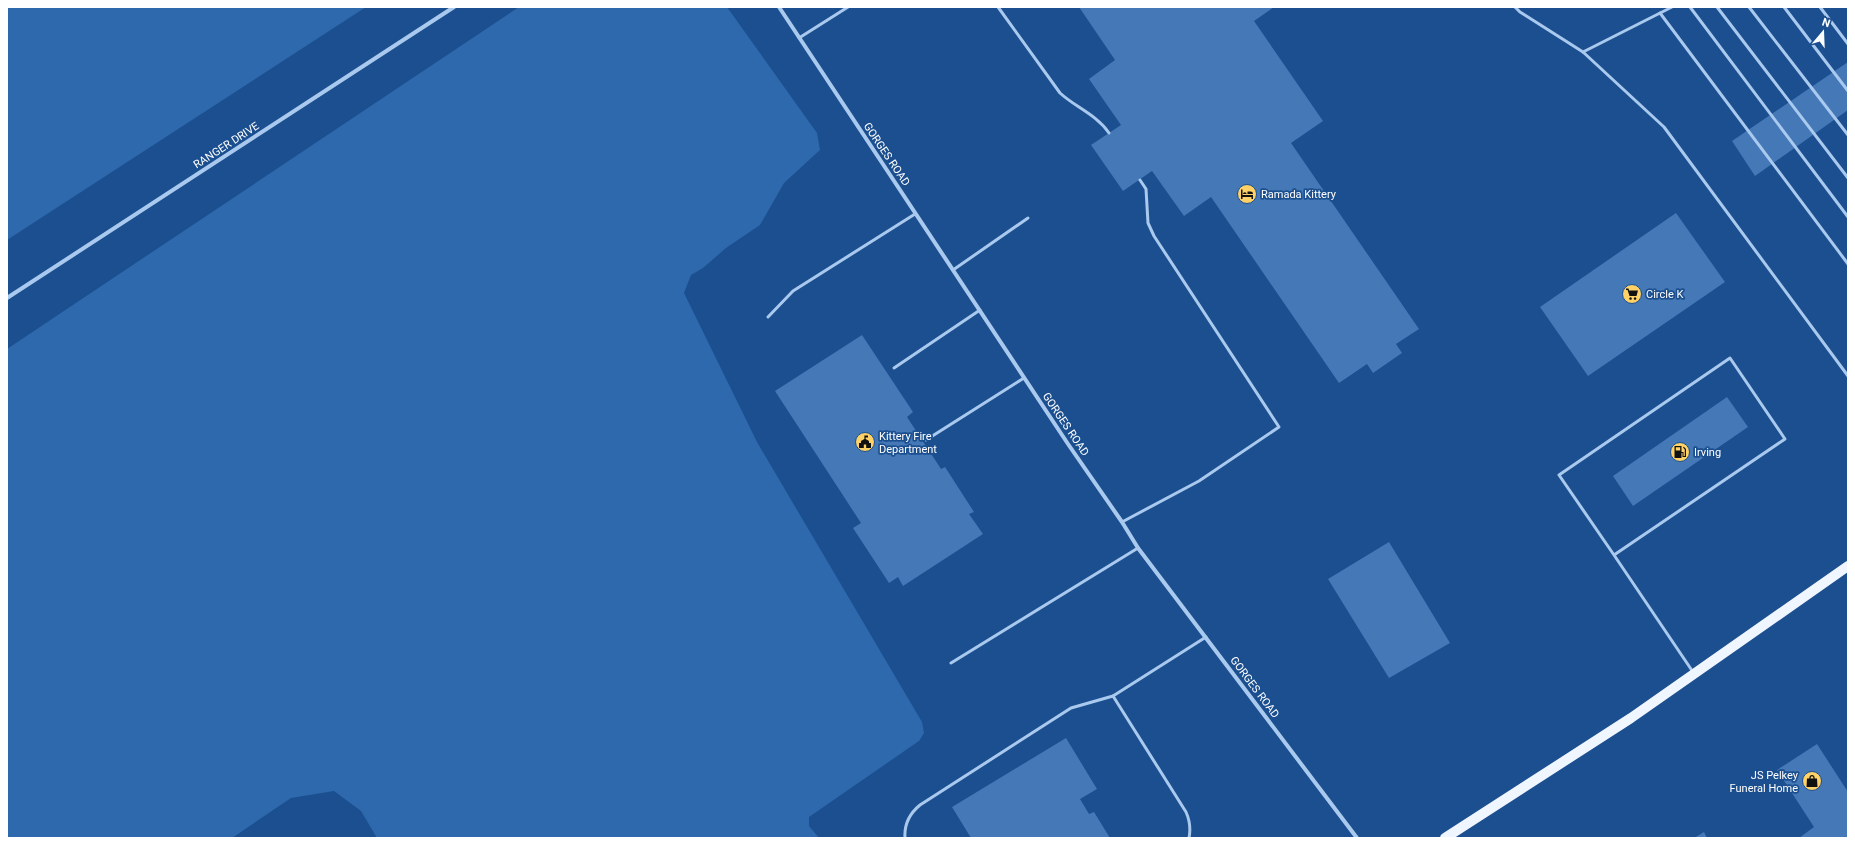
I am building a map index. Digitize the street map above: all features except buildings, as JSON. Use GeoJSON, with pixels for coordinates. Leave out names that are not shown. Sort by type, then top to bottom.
{"type":"FeatureCollection","features":[{"type":"Feature","properties":{"kind":"main road"},"geometry":{"type":"LineString","coordinates":[[1445,838],[1630,718],[1848,566]]}},
{"type":"Feature","properties":{"kind":"street","name":"RANGER DRIVE"},"geometry":{"type":"LineString","coordinates":[[7,298],[454,7]]}},
{"type":"Feature","properties":{"kind":"street","name":"GORGES ROAD"},"geometry":{"type":"LineString","coordinates":[[778,7],[1138,548],[1357,838]]}},
{"type":"Feature","properties":{"kind":"lane"},"geometry":{"type":"LineString","coordinates":[[799,38],[848,7]]}},
{"type":"Feature","properties":{"kind":"lane"},"geometry":{"type":"LineString","coordinates":[[998,7],[1060,93],[1070,102],[1103,123],[1109,133]]}},
{"type":"Feature","properties":{"kind":"lane"},"geometry":{"type":"LineString","coordinates":[[1515,7],[1583,52],[1664,127],[1848,376]]}},
{"type":"Feature","properties":{"kind":"lane"},"geometry":{"type":"LineString","coordinates":[[1583,52],[1672,7]]}},
{"type":"Feature","properties":{"kind":"lane"},"geometry":{"type":"LineString","coordinates":[[1690,7],[1848,217]]}},
{"type":"Feature","properties":{"kind":"lane"},"geometry":{"type":"LineString","coordinates":[[1717,7],[1848,178]]}},
{"type":"Feature","properties":{"kind":"lane"},"geometry":{"type":"LineString","coordinates":[[1749,7],[1848,135]]}},
{"type":"Feature","properties":{"kind":"lane"},"geometry":{"type":"LineString","coordinates":[[1784,7],[1848,91]]}},
{"type":"Feature","properties":{"kind":"lane"},"geometry":{"type":"LineString","coordinates":[[1820,7],[1848,44]]}},
{"type":"Feature","properties":{"kind":"lane"},"geometry":{"type":"LineString","coordinates":[[1660,13],[1848,264]]}},
{"type":"Feature","properties":{"kind":"lane"},"geometry":{"type":"LineString","coordinates":[[1122,522],[1199,481],[1279,427],[1154,236],[1148,223],[1146,189],[1140,180]]}},
{"type":"Feature","properties":{"kind":"lane"},"geometry":{"type":"LineString","coordinates":[[768,316],[793,291],[915,214]]}},
{"type":"Feature","properties":{"kind":"lane"},"geometry":{"type":"LineString","coordinates":[[953,270],[1028,218]]}},
{"type":"Feature","properties":{"kind":"lane"},"geometry":{"type":"LineString","coordinates":[[894,368],[980,310]]}},
{"type":"Feature","properties":{"kind":"lane"},"geometry":{"type":"LineString","coordinates":[[1614,555],[1785,439],[1730,358],[1558,475],[1694,673]]}},
{"type":"Feature","properties":{"kind":"lane"},"geometry":{"type":"LineString","coordinates":[[926,440],[1024,378]]}},
{"type":"Feature","properties":{"kind":"lane"},"geometry":{"type":"LineString","coordinates":[[951,663],[1138,548]]}},
{"type":"Feature","properties":{"kind":"lane"},"geometry":{"type":"LineString","coordinates":[[905,838],[906,822],[911,812],[1071,708],[1113,696],[1206,637]]}},
{"type":"Feature","properties":{"kind":"lane"},"geometry":{"type":"LineString","coordinates":[[1113,696],[1188,817],[1190,831],[1189,838]]}},
{"type":"Feature","properties":{"kind":"shaded area"},"geometry":{"type":"Polygon","coordinates":[[[7,7],[366,7],[7,240],[7,7]]]}},
{"type":"Feature","properties":{"kind":"shaded area"},"geometry":{"type":"Polygon","coordinates":[[[519,7],[727,7],[817,133],[820,150],[784,183],[760,225],[726,248],[703,268],[691,275],[684,293],[757,442],[922,722],[924,733],[919,741],[809,817],[809,826],[819,838],[377,838],[361,811],[334,791],[291,798],[232,838],[7,838],[7,349],[519,7]]]}},
{"type":"Feature","properties":{"kind":"place","name":"Ramada Kittery"},"geometry":{"type":"Point","coordinates":[1247,194]}},
{"type":"Feature","properties":{"kind":"place","name":"Circle K"},"geometry":{"type":"Point","coordinates":[1632,294]}},
{"type":"Feature","properties":{"kind":"place","name":"Kittery Fire Department"},"geometry":{"type":"Point","coordinates":[865,442]}},
{"type":"Feature","properties":{"kind":"place","name":"Irving"},"geometry":{"type":"Point","coordinates":[1680,452]}},
{"type":"Feature","properties":{"kind":"place","name":"JS Pelkey Funeral Home"},"geometry":{"type":"Point","coordinates":[1812,781]}}]}
